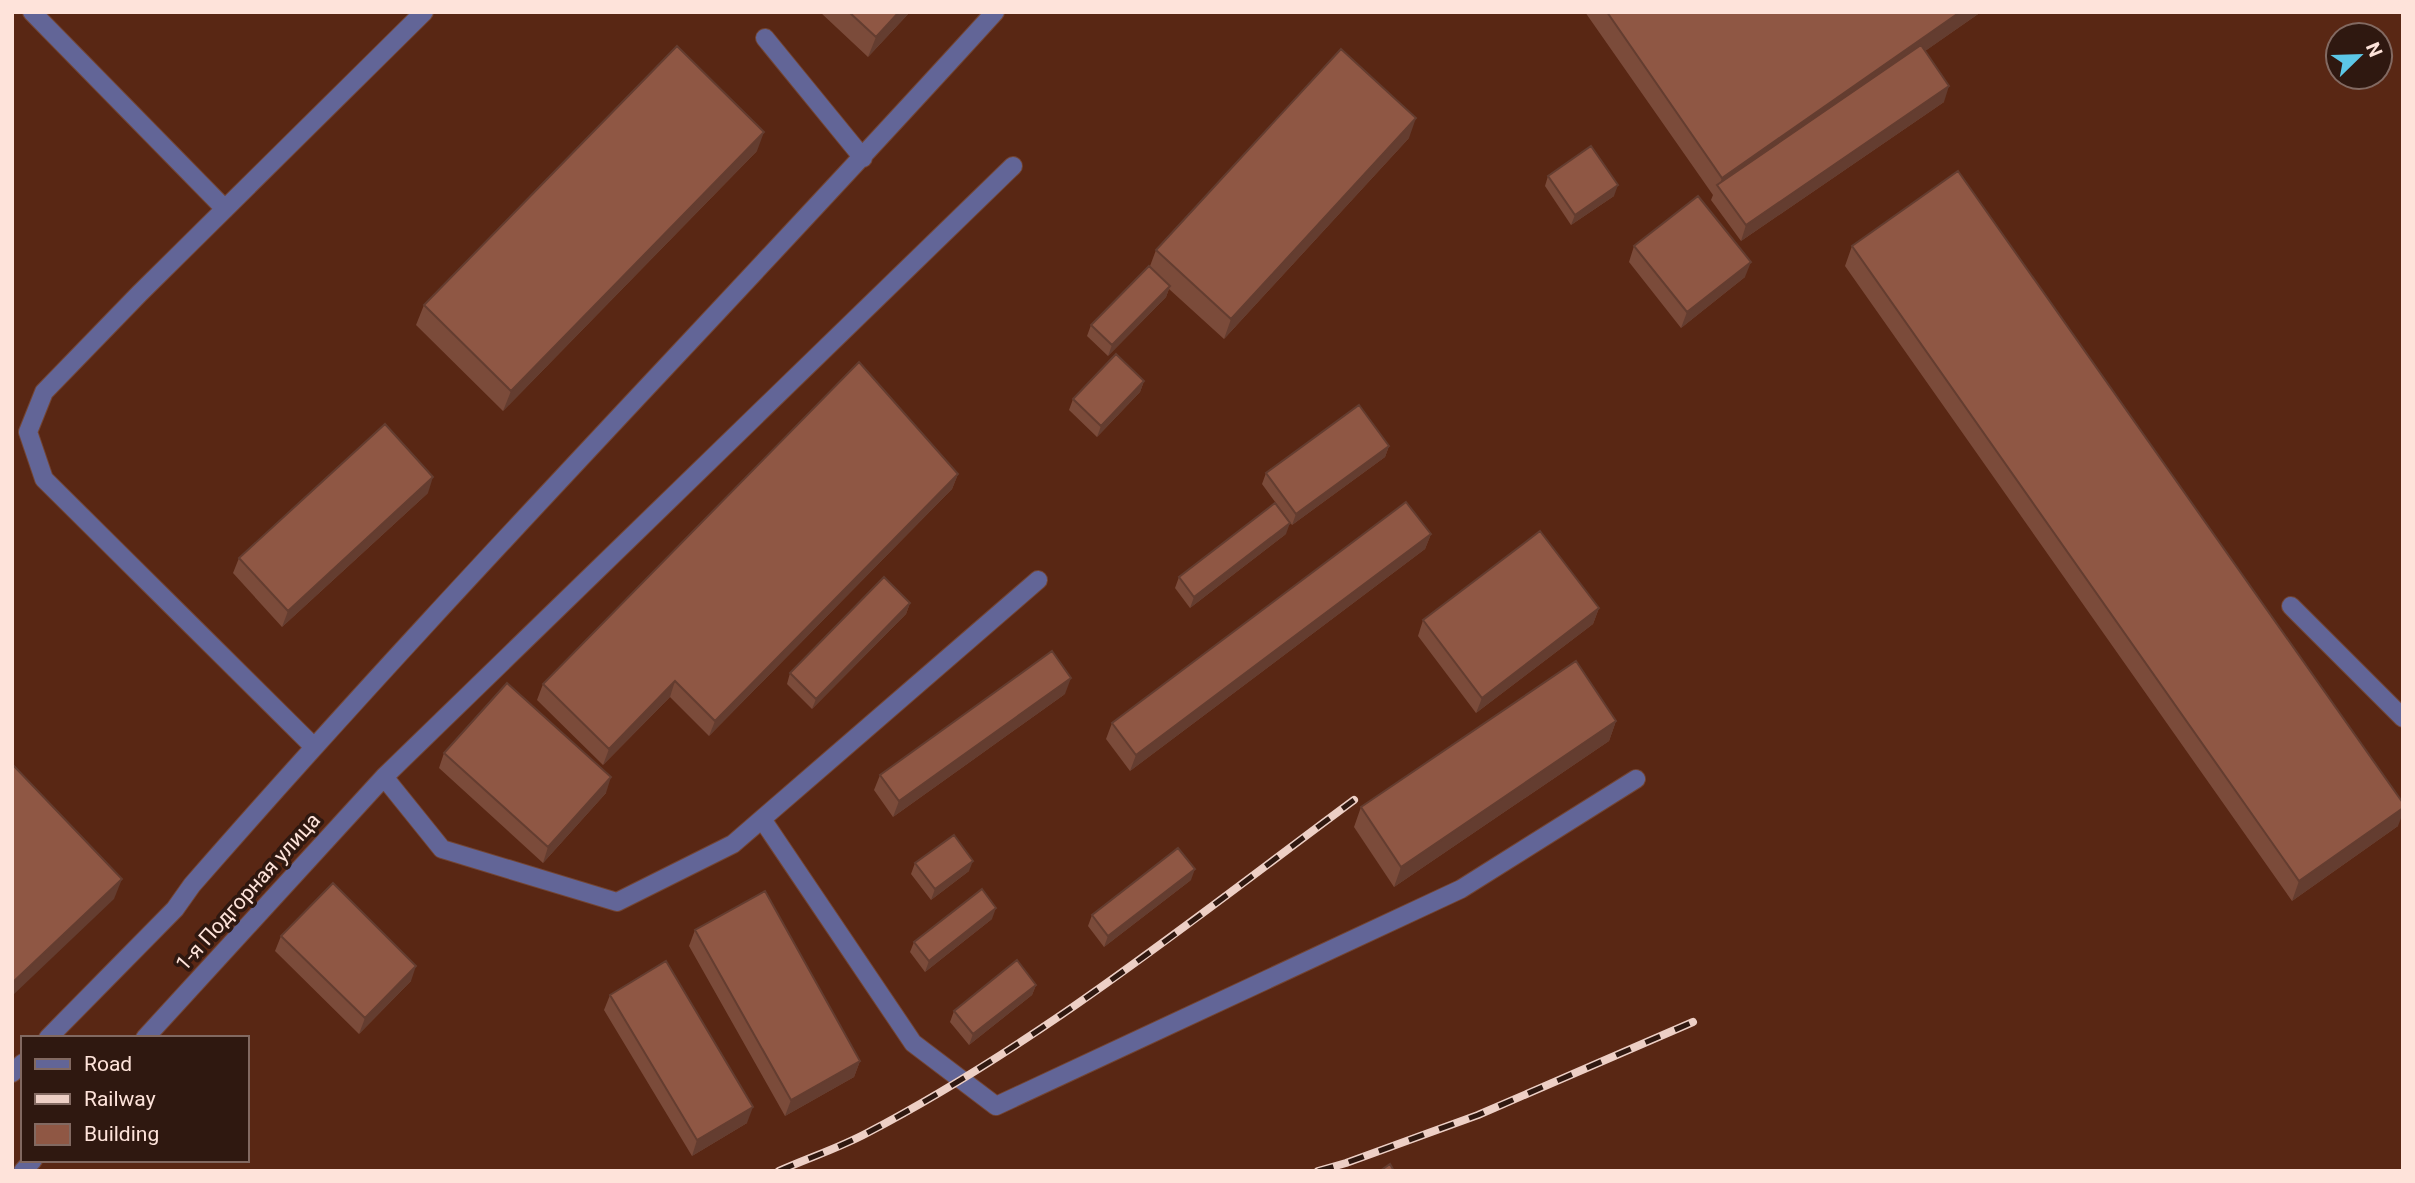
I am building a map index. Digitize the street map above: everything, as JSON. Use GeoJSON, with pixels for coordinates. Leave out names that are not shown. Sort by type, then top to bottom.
{"type":"FeatureCollection","features":[{"type":"Feature","properties":{"kind":"street"},"geometry":{"type":"LineString","coordinates":[[32,12],[225,209]]}},
{"type":"Feature","properties":{"kind":"street"},"geometry":{"type":"LineString","coordinates":[[313,746],[44,479],[28,432],[44,392],[424,12]]}},
{"type":"Feature","properties":{"kind":"street"},"geometry":{"type":"LineString","coordinates":[[50,1036],[175,909],[192,885],[313,746],[863,158],[995,12]]}},
{"type":"Feature","properties":{"kind":"street"},"geometry":{"type":"LineString","coordinates":[[765,38],[863,158]]}},
{"type":"Feature","properties":{"kind":"street","name":"1-я Подгорная улица"},"geometry":{"type":"LineString","coordinates":[[147,1036],[384,777],[1013,166]]}},
{"type":"Feature","properties":{"kind":"street"},"geometry":{"type":"LineString","coordinates":[[384,777],[442,849],[617,902],[733,844],[1038,580]]}},
{"type":"Feature","properties":{"kind":"street"},"geometry":{"type":"LineString","coordinates":[[2291,606],[2403,719]]}},
{"type":"Feature","properties":{"kind":"street"},"geometry":{"type":"LineString","coordinates":[[762,819],[913,1043],[996,1106],[1461,889],[1636,779]]}},
{"type":"Feature","properties":{"kind":"building"},"geometry":{"type":"Polygon","coordinates":[[[849,12],[899,12],[876,37],[849,12]]]}},
{"type":"Feature","properties":{"kind":"building"},"geometry":{"type":"Polygon","coordinates":[[[1607,12],[1960,12],[1722,178],[1607,12]]]}},
{"type":"Feature","properties":{"kind":"building"},"geometry":{"type":"Polygon","coordinates":[[[1921,45],[1949,86],[1746,225],[1717,185],[1921,45]]]}},
{"type":"Feature","properties":{"kind":"building"},"geometry":{"type":"Polygon","coordinates":[[[677,46],[764,132],[511,391],[424,305],[677,46]]]}},
{"type":"Feature","properties":{"kind":"building"},"geometry":{"type":"Polygon","coordinates":[[[1341,49],[1416,118],[1231,319],[1156,250],[1341,49]]]}},
{"type":"Feature","properties":{"kind":"building"},"geometry":{"type":"Polygon","coordinates":[[[1591,146],[1618,185],[1575,215],[1548,176],[1591,146]]]}},
{"type":"Feature","properties":{"kind":"building"},"geometry":{"type":"Polygon","coordinates":[[[1958,171],[2403,803],[2403,808],[2299,881],[1852,246],[1958,171]]]}},
{"type":"Feature","properties":{"kind":"building"},"geometry":{"type":"Polygon","coordinates":[[[1698,196],[1751,262],[1687,312],[1634,246],[1698,196]]]}},
{"type":"Feature","properties":{"kind":"building"},"geometry":{"type":"Polygon","coordinates":[[[1149,266],[1170,286],[1112,345],[1091,325],[1149,266]]]}},
{"type":"Feature","properties":{"kind":"building"},"geometry":{"type":"Polygon","coordinates":[[[1116,354],[1144,381],[1101,426],[1073,399],[1116,354]]]}},
{"type":"Feature","properties":{"kind":"building"},"geometry":{"type":"Polygon","coordinates":[[[859,362],[958,474],[715,721],[675,681],[609,749],[543,684],[859,362]]]}},
{"type":"Feature","properties":{"kind":"building"},"geometry":{"type":"Polygon","coordinates":[[[1359,405],[1389,446],[1296,514],[1266,473],[1359,405]]]}},
{"type":"Feature","properties":{"kind":"building"},"geometry":{"type":"Polygon","coordinates":[[[385,424],[433,477],[288,611],[239,558],[385,424]]]}},
{"type":"Feature","properties":{"kind":"building"},"geometry":{"type":"Polygon","coordinates":[[[1406,502],[1431,534],[1136,755],[1112,723],[1406,502]]]}},
{"type":"Feature","properties":{"kind":"building"},"geometry":{"type":"Polygon","coordinates":[[[1275,503],[1290,523],[1194,597],[1179,577],[1275,503]]]}},
{"type":"Feature","properties":{"kind":"building"},"geometry":{"type":"Polygon","coordinates":[[[1540,531],[1599,608],[1482,698],[1423,620],[1540,531]]]}},
{"type":"Feature","properties":{"kind":"building"},"geometry":{"type":"Polygon","coordinates":[[[884,577],[910,603],[816,699],[790,673],[884,577]]]}},
{"type":"Feature","properties":{"kind":"building"},"geometry":{"type":"Polygon","coordinates":[[[1052,651],[1071,678],[899,801],[880,775],[1052,651]]]}},
{"type":"Feature","properties":{"kind":"building"},"geometry":{"type":"Polygon","coordinates":[[[1576,661],[1616,721],[1401,867],[1361,807],[1576,661]]]}},
{"type":"Feature","properties":{"kind":"building"},"geometry":{"type":"Polygon","coordinates":[[[507,683],[611,777],[548,847],[444,753],[507,683]]]}},
{"type":"Feature","properties":{"kind":"building"},"geometry":{"type":"Polygon","coordinates":[[[12,764],[122,879],[12,983],[12,764]]]}},
{"type":"Feature","properties":{"kind":"building"},"geometry":{"type":"Polygon","coordinates":[[[954,835],[973,861],[935,889],[915,863],[954,835]]]}},
{"type":"Feature","properties":{"kind":"building"},"geometry":{"type":"Polygon","coordinates":[[[1178,848],[1195,869],[1108,936],[1092,915],[1178,848]]]}},
{"type":"Feature","properties":{"kind":"building"},"geometry":{"type":"Polygon","coordinates":[[[333,883],[416,966],[365,1018],[281,936],[333,883]]]}},
{"type":"Feature","properties":{"kind":"building"},"geometry":{"type":"Polygon","coordinates":[[[982,889],[996,908],[929,961],[914,942],[982,889]]]}},
{"type":"Feature","properties":{"kind":"building"},"geometry":{"type":"Polygon","coordinates":[[[765,891],[860,1061],[791,1100],[695,930],[765,891]]]}},
{"type":"Feature","properties":{"kind":"building"},"geometry":{"type":"Polygon","coordinates":[[[1017,960],[1036,985],[973,1034],[954,1011],[1017,960]]]}},
{"type":"Feature","properties":{"kind":"building"},"geometry":{"type":"Polygon","coordinates":[[[666,961],[753,1107],[697,1140],[610,995],[666,961]]]}},
{"type":"Feature","properties":{"kind":"building"},"geometry":{"type":"Polygon","coordinates":[[[1390,1164],[1394,1171],[1380,1171],[1390,1164]]]}},
{"type":"Feature","properties":{"kind":"railway"},"geometry":{"type":"LineString","coordinates":[[779,1171],[867,1133],[994,1059],[1176,933],[1354,800]]}},
{"type":"Feature","properties":{"kind":"railway"},"geometry":{"type":"LineString","coordinates":[[1318,1171],[1478,1115],[1693,1022]]}}]}
